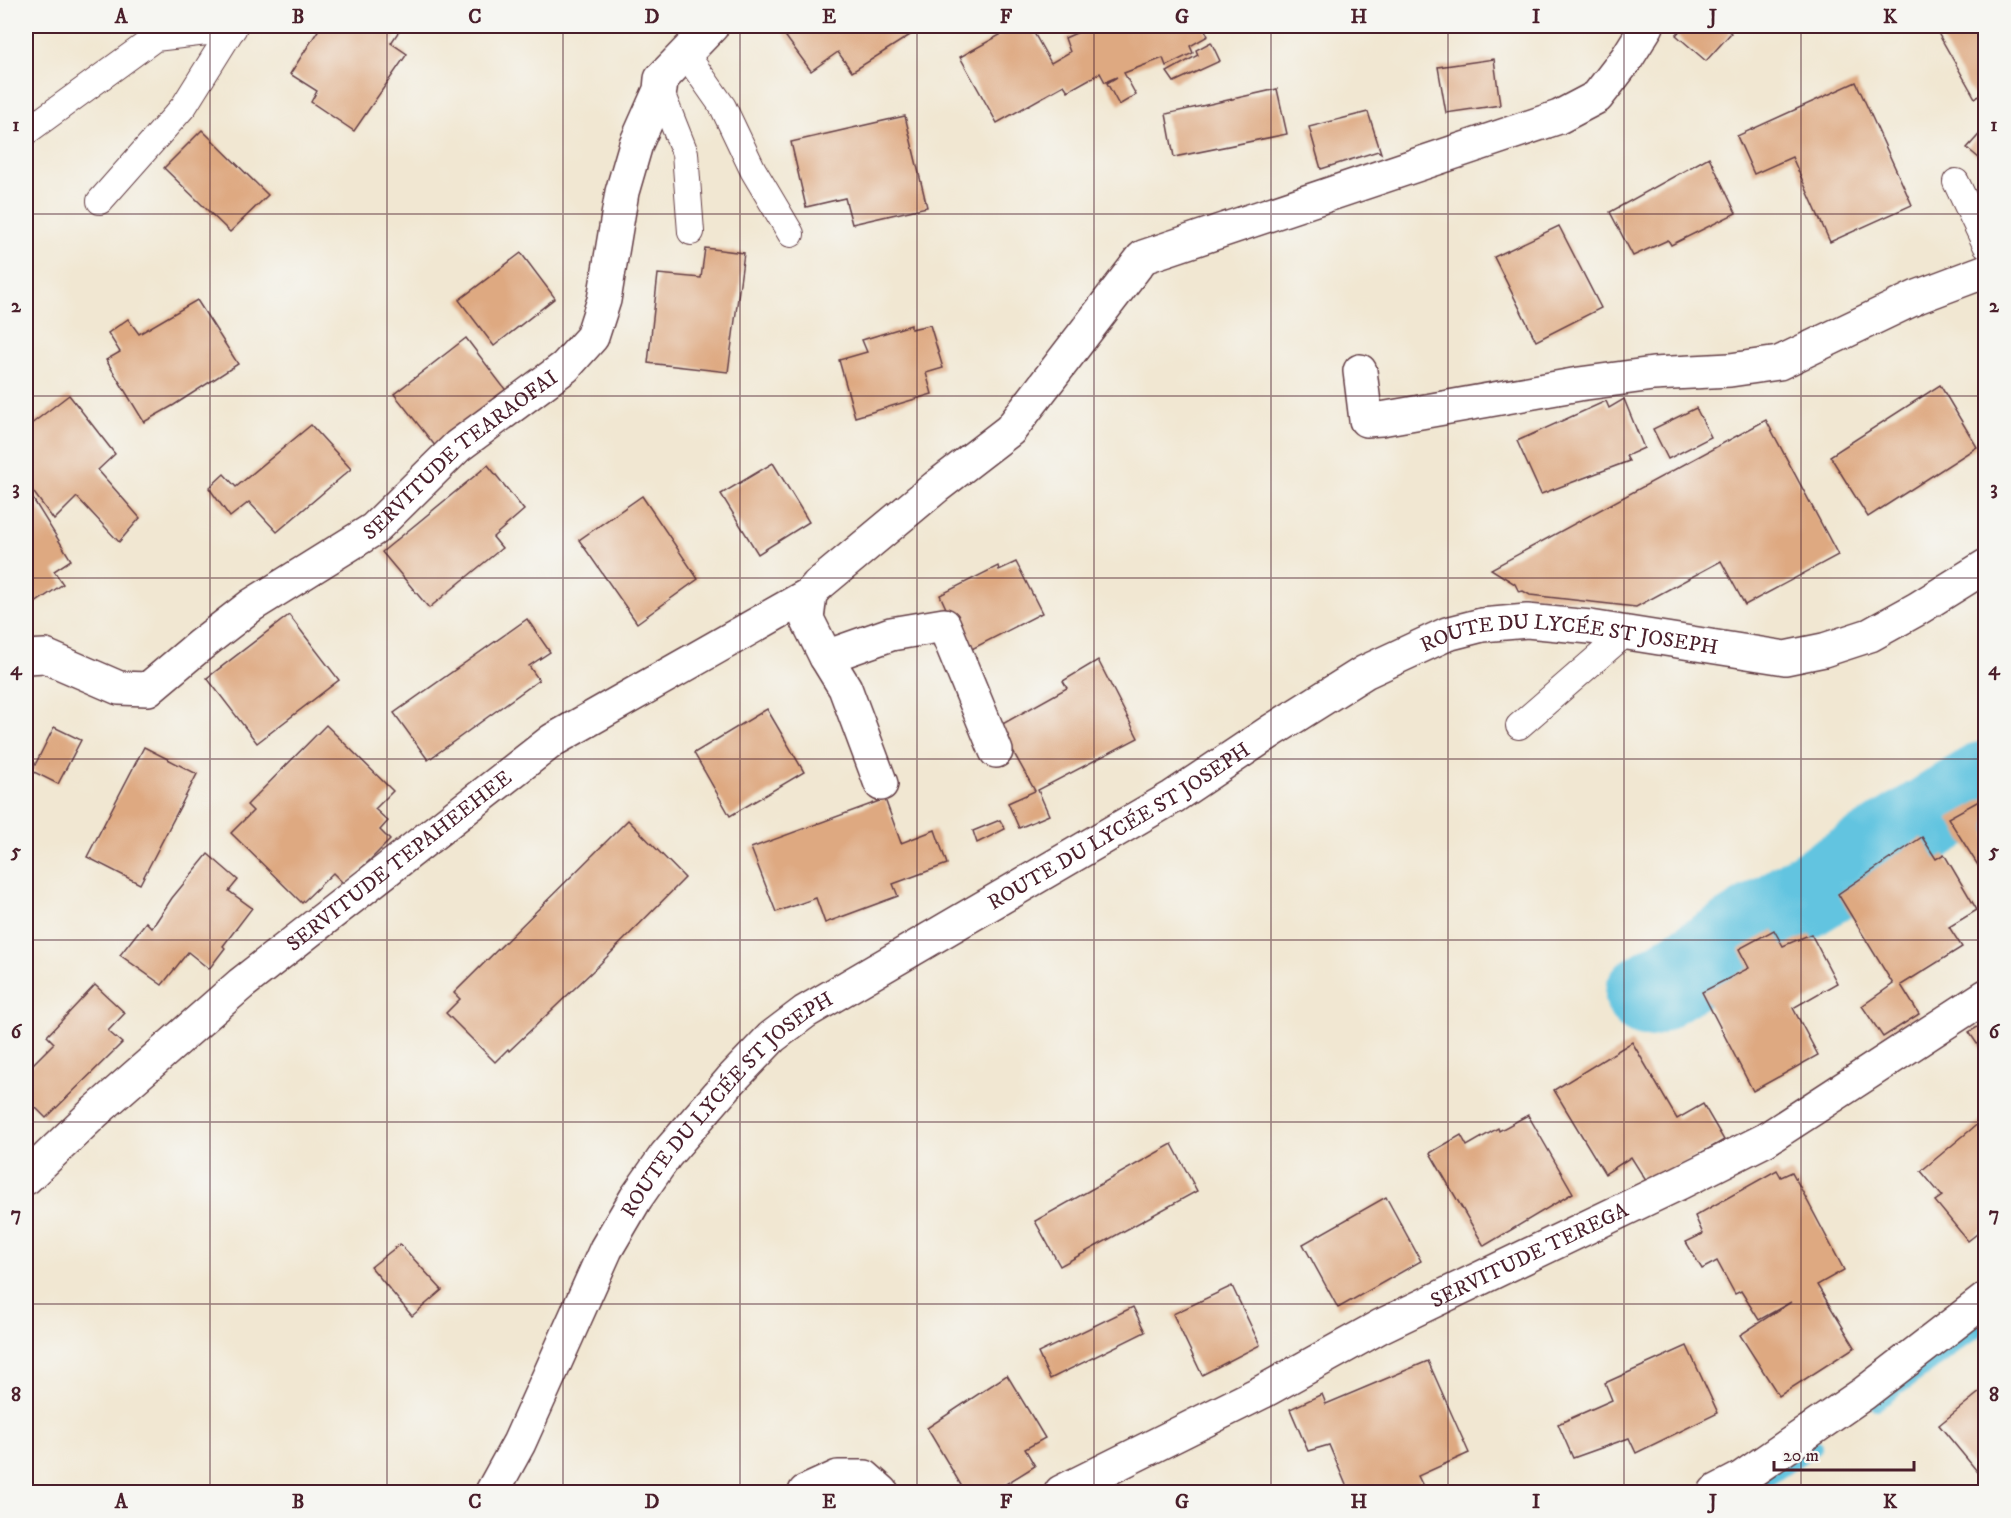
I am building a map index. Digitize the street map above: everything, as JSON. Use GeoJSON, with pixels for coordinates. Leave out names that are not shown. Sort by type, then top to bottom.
{"type":"FeatureCollection","features":[{"type":"Feature","properties":{"kind":"street","name":"SERVITUDE TEARAOFAI"},"geometry":{"type":"LineString","coordinates":[[28,658],[45,656],[119,688],[148,688],[252,605],[374,529],[458,446],[565,367],[592,337],[604,300],[622,192],[636,144],[660,90],[662,80],[712,26]]}},
{"type":"Feature","properties":{"kind":"street","name":"SERVITUDE TEPAHEEHEE"},"geometry":{"type":"LineString","coordinates":[[26,1178],[103,1104],[241,984],[553,740],[810,594],[936,487],[1010,430],[1143,257],[1559,117],[1597,97],[1627,58],[1647,26]]}},
{"type":"Feature","properties":{"kind":"street"},"geometry":{"type":"LineString","coordinates":[[1360,371],[1366,420],[1579,384],[1653,374],[1730,370],[1779,363],[1917,297],[1986,271]]}},
{"type":"Feature","properties":{"kind":"street","name":"ROUTE DU LYCÉE ST JOSEPH"},"geometry":{"type":"LineString","coordinates":[[492,1492],[519,1443],[606,1249],[631,1204],[661,1163],[731,1080],[772,1037],[804,1012],[1173,796],[1365,672],[1447,634],[1482,625],[1524,621],[1590,627],[1785,658],[1824,650],[1870,635],[1986,566]]}},
{"type":"Feature","properties":{"kind":"street"},"geometry":{"type":"LineString","coordinates":[[810,594],[807,619],[845,688],[881,784]]}},
{"type":"Feature","properties":{"kind":"street"},"geometry":{"type":"LineString","coordinates":[[826,657],[891,634],[944,625],[996,751]]}},
{"type":"Feature","properties":{"kind":"street","name":"SERVITUDE TEREGA"},"geometry":{"type":"LineString","coordinates":[[1061,1492],[1262,1392],[1381,1326],[1765,1140],[1986,996]]}},
{"type":"Feature","properties":{"kind":"street"},"geometry":{"type":"LineString","coordinates":[[1715,1492],[1740,1479],[1863,1394],[1986,1299]]}},
{"type":"Feature","properties":{"kind":"street"},"geometry":{"type":"LineString","coordinates":[[805,1492],[838,1478],[865,1477],[882,1492]]}},
{"type":"Feature","properties":{"kind":"lane"},"geometry":{"type":"LineString","coordinates":[[26,132],[155,38],[233,27]]}},
{"type":"Feature","properties":{"kind":"lane"},"geometry":{"type":"LineString","coordinates":[[100,201],[184,106],[233,27]]}},
{"type":"Feature","properties":{"kind":"lane"},"geometry":{"type":"LineString","coordinates":[[685,53],[723,107],[753,170],[791,234]]}},
{"type":"Feature","properties":{"kind":"lane"},"geometry":{"type":"LineString","coordinates":[[660,90],[685,153],[691,232]]}},
{"type":"Feature","properties":{"kind":"lane"},"geometry":{"type":"LineString","coordinates":[[1956,182],[1986,245]]}},
{"type":"Feature","properties":{"kind":"lane"},"geometry":{"type":"LineString","coordinates":[[1519,726],[1627,633]]}},
{"type":"Feature","properties":{"kind":"building"},"geometry":{"type":"Polygon","coordinates":[[[321,26],[390,26],[399,31],[391,43],[407,54],[354,131],[311,102],[317,91],[290,74],[321,26]]]}},
{"type":"Feature","properties":{"kind":"building"},"geometry":{"type":"Polygon","coordinates":[[[778,26],[915,26],[918,30],[852,72],[838,52],[811,71],[778,26]]]}},
{"type":"Feature","properties":{"kind":"building"},"geometry":{"type":"Polygon","coordinates":[[[1016,26],[1030,26],[1051,63],[1070,52],[1065,38],[1092,26],[1203,26],[1208,36],[1190,46],[1193,53],[1166,66],[1163,58],[1124,73],[1136,95],[1119,105],[1107,83],[1117,77],[1105,82],[1100,73],[1068,91],[1064,85],[997,123],[960,57],[1016,26]]]}},
{"type":"Feature","properties":{"kind":"building"},"geometry":{"type":"Polygon","coordinates":[[[1684,26],[1723,26],[1731,33],[1706,61],[1676,35],[1684,26]]]}},
{"type":"Feature","properties":{"kind":"building"},"geometry":{"type":"Polygon","coordinates":[[[1934,26],[1986,26],[1986,92],[1975,98],[1934,26]]]}},
{"type":"Feature","properties":{"kind":"building"},"geometry":{"type":"Polygon","coordinates":[[[1211,42],[1220,61],[1174,82],[1167,72],[1198,55],[1196,50],[1211,42]]]}},
{"type":"Feature","properties":{"kind":"building"},"geometry":{"type":"Polygon","coordinates":[[[1494,59],[1500,105],[1446,113],[1438,67],[1494,59]]]}},
{"type":"Feature","properties":{"kind":"building"},"geometry":{"type":"Polygon","coordinates":[[[1856,82],[1912,205],[1830,242],[1792,157],[1754,174],[1737,136],[1856,82]]]}},
{"type":"Feature","properties":{"kind":"building"},"geometry":{"type":"Polygon","coordinates":[[[1277,89],[1287,134],[1174,157],[1166,114],[1277,89]]]}},
{"type":"Feature","properties":{"kind":"building"},"geometry":{"type":"Polygon","coordinates":[[[1368,112],[1381,153],[1378,151],[1321,169],[1309,127],[1368,112]]]}},
{"type":"Feature","properties":{"kind":"building"},"geometry":{"type":"Polygon","coordinates":[[[905,116],[927,207],[852,224],[845,198],[806,207],[791,142],[905,116]]]}},
{"type":"Feature","properties":{"kind":"building"},"geometry":{"type":"Polygon","coordinates":[[[1986,127],[1986,164],[1967,148],[1986,127]]]}},
{"type":"Feature","properties":{"kind":"building"},"geometry":{"type":"Polygon","coordinates":[[[202,130],[268,195],[230,232],[164,168],[202,130]]]}},
{"type":"Feature","properties":{"kind":"building"},"geometry":{"type":"Polygon","coordinates":[[[1709,157],[1736,213],[1671,245],[1668,240],[1633,256],[1610,212],[1709,157]]]}},
{"type":"Feature","properties":{"kind":"building"},"geometry":{"type":"Polygon","coordinates":[[[1559,226],[1601,308],[1536,341],[1494,257],[1559,226]]]}},
{"type":"Feature","properties":{"kind":"building"},"geometry":{"type":"Polygon","coordinates":[[[705,248],[744,253],[728,372],[648,363],[658,274],[701,278],[705,248]]]}},
{"type":"Feature","properties":{"kind":"building"},"geometry":{"type":"Polygon","coordinates":[[[521,253],[555,298],[494,346],[459,300],[521,253]]]}},
{"type":"Feature","properties":{"kind":"building"},"geometry":{"type":"Polygon","coordinates":[[[197,300],[238,364],[144,422],[106,360],[120,352],[108,333],[128,319],[139,334],[197,300]]]}},
{"type":"Feature","properties":{"kind":"building"},"geometry":{"type":"Polygon","coordinates":[[[911,325],[911,329],[930,325],[943,368],[926,373],[932,394],[855,417],[839,360],[867,352],[862,340],[911,325]]]}},
{"type":"Feature","properties":{"kind":"building"},"geometry":{"type":"Polygon","coordinates":[[[466,338],[511,397],[440,452],[394,394],[466,338]]]}},
{"type":"Feature","properties":{"kind":"building"},"geometry":{"type":"Polygon","coordinates":[[[1940,385],[1977,447],[1868,517],[1830,456],[1940,385]]]}},
{"type":"Feature","properties":{"kind":"building"},"geometry":{"type":"Polygon","coordinates":[[[69,395],[115,454],[98,470],[140,518],[119,542],[77,497],[54,520],[26,482],[26,428],[69,395]]]}},
{"type":"Feature","properties":{"kind":"building"},"geometry":{"type":"Polygon","coordinates":[[[1624,399],[1644,448],[1626,456],[1629,461],[1541,494],[1517,441],[1606,401],[1609,408],[1624,399]]]}},
{"type":"Feature","properties":{"kind":"building"},"geometry":{"type":"Polygon","coordinates":[[[1696,408],[1711,437],[1668,459],[1653,429],[1696,408]]]}},
{"type":"Feature","properties":{"kind":"building"},"geometry":{"type":"Polygon","coordinates":[[[1766,420],[1838,555],[1745,605],[1721,561],[1636,607],[1530,595],[1523,591],[1519,592],[1515,584],[1491,569],[1766,420]]]}},
{"type":"Feature","properties":{"kind":"building"},"geometry":{"type":"Polygon","coordinates":[[[311,425],[351,469],[277,532],[249,502],[230,517],[209,488],[224,474],[236,487],[311,425]]]}},
{"type":"Feature","properties":{"kind":"building"},"geometry":{"type":"Polygon","coordinates":[[[773,463],[809,522],[758,554],[721,494],[773,463]]]}},
{"type":"Feature","properties":{"kind":"building"},"geometry":{"type":"Polygon","coordinates":[[[488,465],[524,510],[493,537],[502,548],[429,608],[382,552],[488,465]]]}},
{"type":"Feature","properties":{"kind":"building"},"geometry":{"type":"Polygon","coordinates":[[[28,491],[71,560],[54,571],[63,584],[26,609],[26,492],[28,491]]]}},
{"type":"Feature","properties":{"kind":"building"},"geometry":{"type":"Polygon","coordinates":[[[642,496],[698,579],[637,623],[579,540],[642,496]]]}},
{"type":"Feature","properties":{"kind":"building"},"geometry":{"type":"Polygon","coordinates":[[[1016,562],[1042,613],[966,652],[940,595],[998,566],[999,570],[1016,562]]]}},
{"type":"Feature","properties":{"kind":"building"},"geometry":{"type":"Polygon","coordinates":[[[289,615],[339,680],[257,743],[207,678],[289,615]]]}},
{"type":"Feature","properties":{"kind":"building"},"geometry":{"type":"Polygon","coordinates":[[[527,619],[550,652],[529,666],[539,680],[428,760],[394,713],[527,619]]]}},
{"type":"Feature","properties":{"kind":"building"},"geometry":{"type":"Polygon","coordinates":[[[1098,660],[1138,738],[1038,790],[1049,815],[1019,828],[1008,803],[1035,791],[999,726],[1067,688],[1063,681],[1098,660]]]}},
{"type":"Feature","properties":{"kind":"building"},"geometry":{"type":"Polygon","coordinates":[[[767,709],[804,772],[730,816],[694,753],[767,709]]]}},
{"type":"Feature","properties":{"kind":"building"},"geometry":{"type":"Polygon","coordinates":[[[326,725],[393,791],[375,809],[388,821],[380,830],[390,840],[345,885],[333,873],[302,903],[231,833],[253,811],[247,805],[326,725]]]}},
{"type":"Feature","properties":{"kind":"building"},"geometry":{"type":"Polygon","coordinates":[[[54,727],[81,740],[58,784],[32,771],[54,727]]]}},
{"type":"Feature","properties":{"kind":"building"},"geometry":{"type":"Polygon","coordinates":[[[144,747],[197,774],[140,884],[87,857],[144,747]]]}},
{"type":"Feature","properties":{"kind":"building"},"geometry":{"type":"Polygon","coordinates":[[[1986,797],[1986,878],[1948,818],[1986,797]]]}},
{"type":"Feature","properties":{"kind":"building"},"geometry":{"type":"Polygon","coordinates":[[[885,799],[901,843],[935,830],[947,864],[893,884],[898,896],[825,923],[816,898],[776,912],[751,848],[885,799]]]}},
{"type":"Feature","properties":{"kind":"building"},"geometry":{"type":"Polygon","coordinates":[[[628,820],[685,878],[597,967],[495,1062],[446,1013],[460,999],[454,993],[628,820]]]}},
{"type":"Feature","properties":{"kind":"building"},"geometry":{"type":"Polygon","coordinates":[[[1000,820],[1005,829],[977,843],[973,831],[1000,820]]]}},
{"type":"Feature","properties":{"kind":"building"},"geometry":{"type":"Polygon","coordinates":[[[1922,837],[1936,859],[1944,854],[1977,910],[1949,927],[1962,947],[1901,985],[1919,1014],[1883,1037],[1862,1006],[1893,984],[1838,894],[1922,837]]]}},
{"type":"Feature","properties":{"kind":"building"},"geometry":{"type":"Polygon","coordinates":[[[208,854],[238,880],[229,891],[252,908],[223,946],[225,948],[209,969],[188,952],[162,985],[120,955],[146,922],[152,928],[172,898],[208,854]]]}},
{"type":"Feature","properties":{"kind":"building"},"geometry":{"type":"Polygon","coordinates":[[[1774,930],[1783,946],[1811,934],[1837,983],[1793,1008],[1818,1055],[1753,1091],[1702,992],[1749,968],[1739,949],[1774,930]]]}},
{"type":"Feature","properties":{"kind":"building"},"geometry":{"type":"Polygon","coordinates":[[[95,985],[125,1013],[108,1031],[122,1043],[46,1118],[26,1098],[26,1071],[54,1043],[47,1036],[95,985]]]}},
{"type":"Feature","properties":{"kind":"building"},"geometry":{"type":"Polygon","coordinates":[[[1986,1022],[1986,1057],[1969,1032],[1986,1022]]]}},
{"type":"Feature","properties":{"kind":"building"},"geometry":{"type":"Polygon","coordinates":[[[1632,1042],[1677,1119],[1703,1104],[1724,1140],[1648,1184],[1631,1157],[1605,1174],[1554,1090],[1632,1042]]]}},
{"type":"Feature","properties":{"kind":"building"},"geometry":{"type":"Polygon","coordinates":[[[1528,1115],[1573,1193],[1484,1246],[1430,1153],[1461,1135],[1467,1146],[1498,1128],[1499,1131],[1528,1115]]]}},
{"type":"Feature","properties":{"kind":"building"},"geometry":{"type":"Polygon","coordinates":[[[1986,1117],[1986,1227],[1968,1241],[1935,1201],[1942,1196],[1921,1171],[1986,1117]]]}},
{"type":"Feature","properties":{"kind":"building"},"geometry":{"type":"Polygon","coordinates":[[[1172,1144],[1197,1191],[1060,1266],[1035,1221],[1172,1144]]]}},
{"type":"Feature","properties":{"kind":"building"},"geometry":{"type":"Polygon","coordinates":[[[1777,1170],[1781,1177],[1792,1172],[1844,1270],[1817,1285],[1855,1347],[1779,1396],[1740,1335],[1791,1302],[1759,1320],[1741,1291],[1735,1294],[1717,1261],[1702,1269],[1686,1242],[1703,1234],[1695,1216],[1777,1170]]]}},
{"type":"Feature","properties":{"kind":"building"},"geometry":{"type":"Polygon","coordinates":[[[1386,1197],[1421,1261],[1338,1308],[1303,1244],[1386,1197]]]}},
{"type":"Feature","properties":{"kind":"building"},"geometry":{"type":"Polygon","coordinates":[[[400,1244],[442,1290],[412,1316],[371,1267],[400,1244]]]}},
{"type":"Feature","properties":{"kind":"building"},"geometry":{"type":"Polygon","coordinates":[[[1232,1286],[1260,1345],[1202,1375],[1173,1314],[1232,1286]]]}},
{"type":"Feature","properties":{"kind":"building"},"geometry":{"type":"Polygon","coordinates":[[[1133,1307],[1145,1332],[1050,1379],[1038,1353],[1133,1307]]]}},
{"type":"Feature","properties":{"kind":"building"},"geometry":{"type":"Polygon","coordinates":[[[1687,1346],[1718,1413],[1636,1453],[1629,1438],[1573,1458],[1558,1424],[1612,1400],[1605,1383],[1687,1346]]]}},
{"type":"Feature","properties":{"kind":"building"},"geometry":{"type":"Polygon","coordinates":[[[1428,1361],[1469,1453],[1418,1476],[1426,1492],[1349,1492],[1329,1445],[1308,1451],[1290,1409],[1322,1394],[1326,1404],[1428,1361]]]}},
{"type":"Feature","properties":{"kind":"building"},"geometry":{"type":"Polygon","coordinates":[[[1007,1375],[1045,1438],[1025,1449],[1035,1466],[993,1492],[965,1492],[927,1428],[1007,1375]]]}},
{"type":"Feature","properties":{"kind":"building"},"geometry":{"type":"Polygon","coordinates":[[[1986,1387],[1986,1482],[1939,1425],[1986,1387]]]}},
{"type":"Feature","properties":{"kind":"waterway"},"geometry":{"type":"LineString","coordinates":[[1647,995],[1986,783]]}},
{"type":"Feature","properties":{"kind":"waterway"},"geometry":{"type":"LineString","coordinates":[[1877,1403],[1986,1323]]}},
{"type":"Feature","properties":{"kind":"waterway"},"geometry":{"type":"LineString","coordinates":[[1750,1492],[1815,1447]]}}]}
